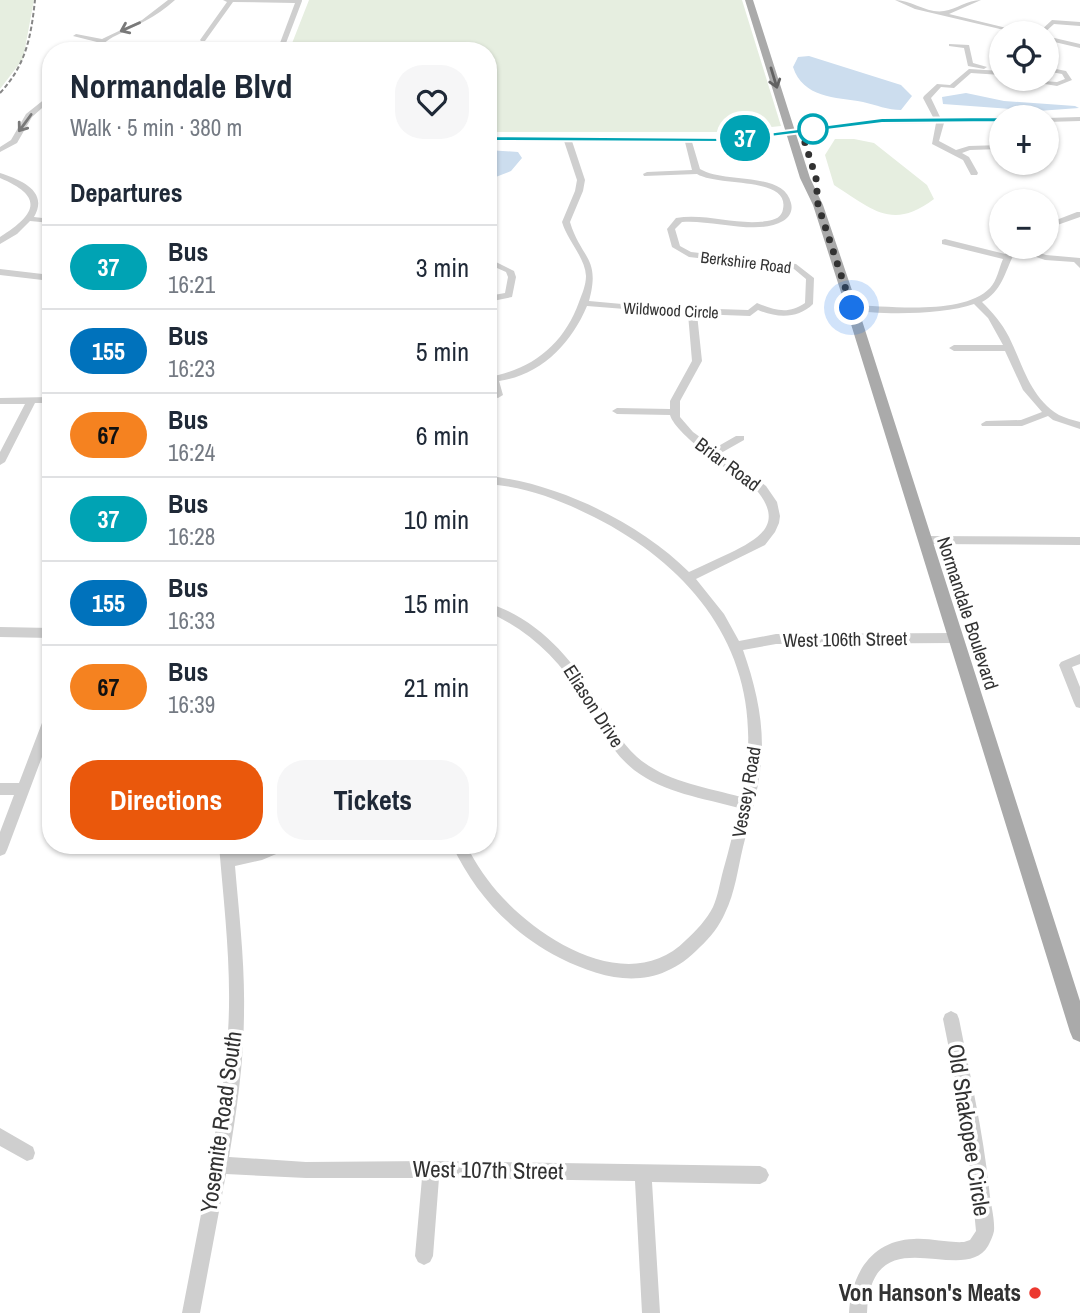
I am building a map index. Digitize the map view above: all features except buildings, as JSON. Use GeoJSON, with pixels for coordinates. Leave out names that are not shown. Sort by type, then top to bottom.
{"type":"FeatureCollection","features":[{"type":"Feature","properties":{"kind":"main road","name":"Normandale Boulevard"},"geometry":{"type":"LineString","coordinates":[[750,0],[796,131],[816,178],[818,205],[1080,1032]]}},
{"type":"Feature","properties":{"kind":"main road","name":"Normandale Boulevard"},"geometry":{"type":"LineString","coordinates":[[759,0],[796,131]]}},
{"type":"Feature","properties":{"kind":"street"},"geometry":{"type":"LineString","coordinates":[[76,36],[102,41],[144,21],[172,0]]}},
{"type":"Feature","properties":{"kind":"street"},"geometry":{"type":"LineString","coordinates":[[203,40],[228,0],[299,0],[283,42]]}},
{"type":"Feature","properties":{"kind":"street"},"geometry":{"type":"LineString","coordinates":[[898,0],[910,6],[989,25]]}},
{"type":"Feature","properties":{"kind":"street"},"geometry":{"type":"LineString","coordinates":[[941,14],[978,0]]}},
{"type":"Feature","properties":{"kind":"street"},"geometry":{"type":"LineString","coordinates":[[1059,22],[1080,24]]}},
{"type":"Feature","properties":{"kind":"street"},"geometry":{"type":"LineString","coordinates":[[1059,41],[1080,46]]}},
{"type":"Feature","properties":{"kind":"street"},"geometry":{"type":"LineString","coordinates":[[951,45],[967,46],[970,68]]}},
{"type":"Feature","properties":{"kind":"street"},"geometry":{"type":"LineString","coordinates":[[970,68],[989,70]]}},
{"type":"Feature","properties":{"kind":"street"},"geometry":{"type":"LineString","coordinates":[[970,68],[952,86],[939,85],[927,98],[942,129],[935,142],[966,159],[974,173]]}},
{"type":"Feature","properties":{"kind":"street"},"geometry":{"type":"LineString","coordinates":[[1059,71],[1064,72],[1069,80],[1059,83]]}},
{"type":"Feature","properties":{"kind":"street"},"geometry":{"type":"LineString","coordinates":[[0,150],[14,141],[29,116],[42,104]]}},
{"type":"Feature","properties":{"kind":"street"},"geometry":{"type":"LineString","coordinates":[[497,138],[730,140],[882,121],[989,120]]}},
{"type":"Feature","properties":{"kind":"street"},"geometry":{"type":"LineString","coordinates":[[1059,120],[1080,120]]}},
{"type":"Feature","properties":{"kind":"street"},"geometry":{"type":"LineString","coordinates":[[497,378],[527,370],[551,355],[576,322],[583,303],[590,274],[566,222],[580,190],[581,176],[569,154],[568,139]]}},
{"type":"Feature","properties":{"kind":"street"},"geometry":{"type":"LineString","coordinates":[[688,140],[695,168],[699,173]]}},
{"type":"Feature","properties":{"kind":"street"},"geometry":{"type":"LineString","coordinates":[[956,153],[970,148],[989,147]]}},
{"type":"Feature","properties":{"kind":"street"},"geometry":{"type":"LineString","coordinates":[[646,174],[699,173]]}},
{"type":"Feature","properties":{"kind":"street","name":"Berkshire Road"},"geometry":{"type":"LineString","coordinates":[[699,173],[713,178],[771,186],[783,192],[787,213],[776,221],[740,225],[695,219],[679,220],[671,225],[676,247],[683,252],[796,267],[810,278],[810,300],[805,309],[792,313],[768,313],[757,306]]}},
{"type":"Feature","properties":{"kind":"street"},"geometry":{"type":"LineString","coordinates":[[0,175],[17,182],[36,198],[35,211],[30,219],[0,241]]}},
{"type":"Feature","properties":{"kind":"street"},"geometry":{"type":"LineString","coordinates":[[1059,222],[1080,214]]}},
{"type":"Feature","properties":{"kind":"street"},"geometry":{"type":"LineString","coordinates":[[30,219],[42,220]]}},
{"type":"Feature","properties":{"kind":"street"},"geometry":{"type":"LineString","coordinates":[[944,242],[989,253]]}},
{"type":"Feature","properties":{"kind":"street"},"geometry":{"type":"LineString","coordinates":[[852,308],[942,307],[976,301],[991,293],[996,286],[1005,259]]}},
{"type":"Feature","properties":{"kind":"street"},"geometry":{"type":"LineString","coordinates":[[1059,259],[1077,260],[1080,265]]}},
{"type":"Feature","properties":{"kind":"street"},"geometry":{"type":"LineString","coordinates":[[497,265],[510,271],[512,277],[509,295],[497,297]]}},
{"type":"Feature","properties":{"kind":"street"},"geometry":{"type":"LineString","coordinates":[[0,272],[42,277]]}},
{"type":"Feature","properties":{"kind":"street"},"geometry":{"type":"LineString","coordinates":[[976,301],[992,316],[1030,396],[1047,413],[1080,426]]}},
{"type":"Feature","properties":{"kind":"street","name":"Wildwood Circle"},"geometry":{"type":"LineString","coordinates":[[583,303],[634,309],[750,313],[757,306]]}},
{"type":"Feature","properties":{"kind":"street"},"geometry":{"type":"LineString","coordinates":[[617,411],[674,412],[675,401],[697,361],[692,311]]}},
{"type":"Feature","properties":{"kind":"street"},"geometry":{"type":"LineString","coordinates":[[954,348],[1009,348]]}},
{"type":"Feature","properties":{"kind":"street"},"geometry":{"type":"LineString","coordinates":[[0,462],[32,400]]}},
{"type":"Feature","properties":{"kind":"street"},"geometry":{"type":"LineString","coordinates":[[0,401],[42,400]]}},
{"type":"Feature","properties":{"kind":"street","name":"Briar Road"},"geometry":{"type":"LineString","coordinates":[[674,412],[680,426],[770,497],[776,516],[769,534],[761,542],[690,577]]}},
{"type":"Feature","properties":{"kind":"street"},"geometry":{"type":"LineString","coordinates":[[986,424],[1022,423],[1047,413]]}},
{"type":"Feature","properties":{"kind":"street"},"geometry":{"type":"LineString","coordinates":[[714,453],[740,438]]}},
{"type":"Feature","properties":{"kind":"street","name":"Vessey Road"},"geometry":{"type":"LineString","coordinates":[[464,854],[488,896],[524,929],[580,962],[598,969],[637,972],[656,969],[692,947],[708,930],[719,911],[755,758],[755,738],[746,673],[715,608],[690,577],[647,542],[569,500],[526,485],[497,481]]}},
{"type":"Feature","properties":{"kind":"street"},"geometry":{"type":"LineString","coordinates":[[925,540],[1078,541],[1079,528]]}},
{"type":"Feature","properties":{"kind":"street","name":"Eliason Drive"},"geometry":{"type":"LineString","coordinates":[[497,611],[521,622],[558,653],[575,674],[613,738],[641,768],[670,782],[746,804]]}},
{"type":"Feature","properties":{"kind":"street"},"geometry":{"type":"LineString","coordinates":[[0,632],[42,633]]}},
{"type":"Feature","properties":{"kind":"street","name":"West 106th Street"},"geometry":{"type":"LineString","coordinates":[[734,647],[787,638],[956,638]]}},
{"type":"Feature","properties":{"kind":"street"},"geometry":{"type":"LineString","coordinates":[[1080,659],[1065,665],[1080,703]]}},
{"type":"Feature","properties":{"kind":"street"},"geometry":{"type":"LineString","coordinates":[[0,850],[42,739]]}},
{"type":"Feature","properties":{"kind":"street"},"geometry":{"type":"LineString","coordinates":[[0,789],[23,789]]}},
{"type":"Feature","properties":{"kind":"street","name":"Yosemite Road South"},"geometry":{"type":"LineString","coordinates":[[191,1313],[231,1084],[236,1033],[235,940],[226,854]]}},
{"type":"Feature","properties":{"kind":"street","name":"Old Shakopee Circle"},"geometry":{"type":"LineString","coordinates":[[858,1313],[863,1279],[874,1263],[891,1252],[910,1248],[971,1249],[980,1243],[985,1232],[975,1138],[951,1019]]}},
{"type":"Feature","properties":{"kind":"street"},"geometry":{"type":"LineString","coordinates":[[0,1136],[27,1153]]}},
{"type":"Feature","properties":{"kind":"street","name":"West 107th Street"},"geometry":{"type":"LineString","coordinates":[[217,1166],[306,1170],[431,1169],[760,1175]]}},
{"type":"Feature","properties":{"kind":"street"},"geometry":{"type":"LineString","coordinates":[[424,1256],[431,1169]]}},
{"type":"Feature","properties":{"kind":"street"},"geometry":{"type":"LineString","coordinates":[[643,1172],[651,1313]]}},
{"type":"Feature","properties":{"kind":"shaded area"},"geometry":{"type":"Polygon","coordinates":[[[0,0],[34,0],[23,59],[0,89],[0,0]]]}},
{"type":"Feature","properties":{"kind":"shaded area"},"geometry":{"type":"Polygon","coordinates":[[[309,0],[742,0],[781,126],[725,132],[497,132],[497,42],[293,42],[309,0]]]}},
{"type":"Feature","properties":{"kind":"shaded area"},"geometry":{"type":"Polygon","coordinates":[[[835,139],[874,143],[927,185],[934,199],[919,209],[894,215],[882,213],[860,202],[834,185],[825,155],[835,139]]]}},
{"type":"Feature","properties":{"kind":"water"},"geometry":{"type":"Polygon","coordinates":[[[809,56],[901,85],[912,96],[901,110],[821,94],[804,85],[793,67],[798,57],[809,56]]]}},
{"type":"Feature","properties":{"kind":"water"},"geometry":{"type":"Polygon","coordinates":[[[966,93],[1004,101],[1075,106],[1079,108],[1059,109],[1059,105],[989,105],[989,107],[943,104],[942,97],[966,93]]]}},
{"type":"Feature","properties":{"kind":"water"},"geometry":{"type":"Polygon","coordinates":[[[497,151],[518,152],[522,158],[511,171],[497,176],[497,151]]]}},
{"type":"Feature","properties":{"kind":"railway"},"geometry":{"type":"LineString","coordinates":[[0,93],[16,72],[26,50],[35,0]]}},
{"type":"Feature","properties":{"kind":"bus line","name":"37"},"geometry":{"type":"LineString","coordinates":[[497,138],[730,140],[882,121],[989,120]]}},
{"type":"Feature","properties":{"kind":"place","name":"Von Hanson's Meats"},"geometry":{"type":"Point","coordinates":[1035,1293]}},
{"type":"Feature","properties":{"kind":"route"},"geometry":{"type":"LineString","coordinates":[[813,129],[801,130],[816,178],[818,205],[852,308]]}}]}
